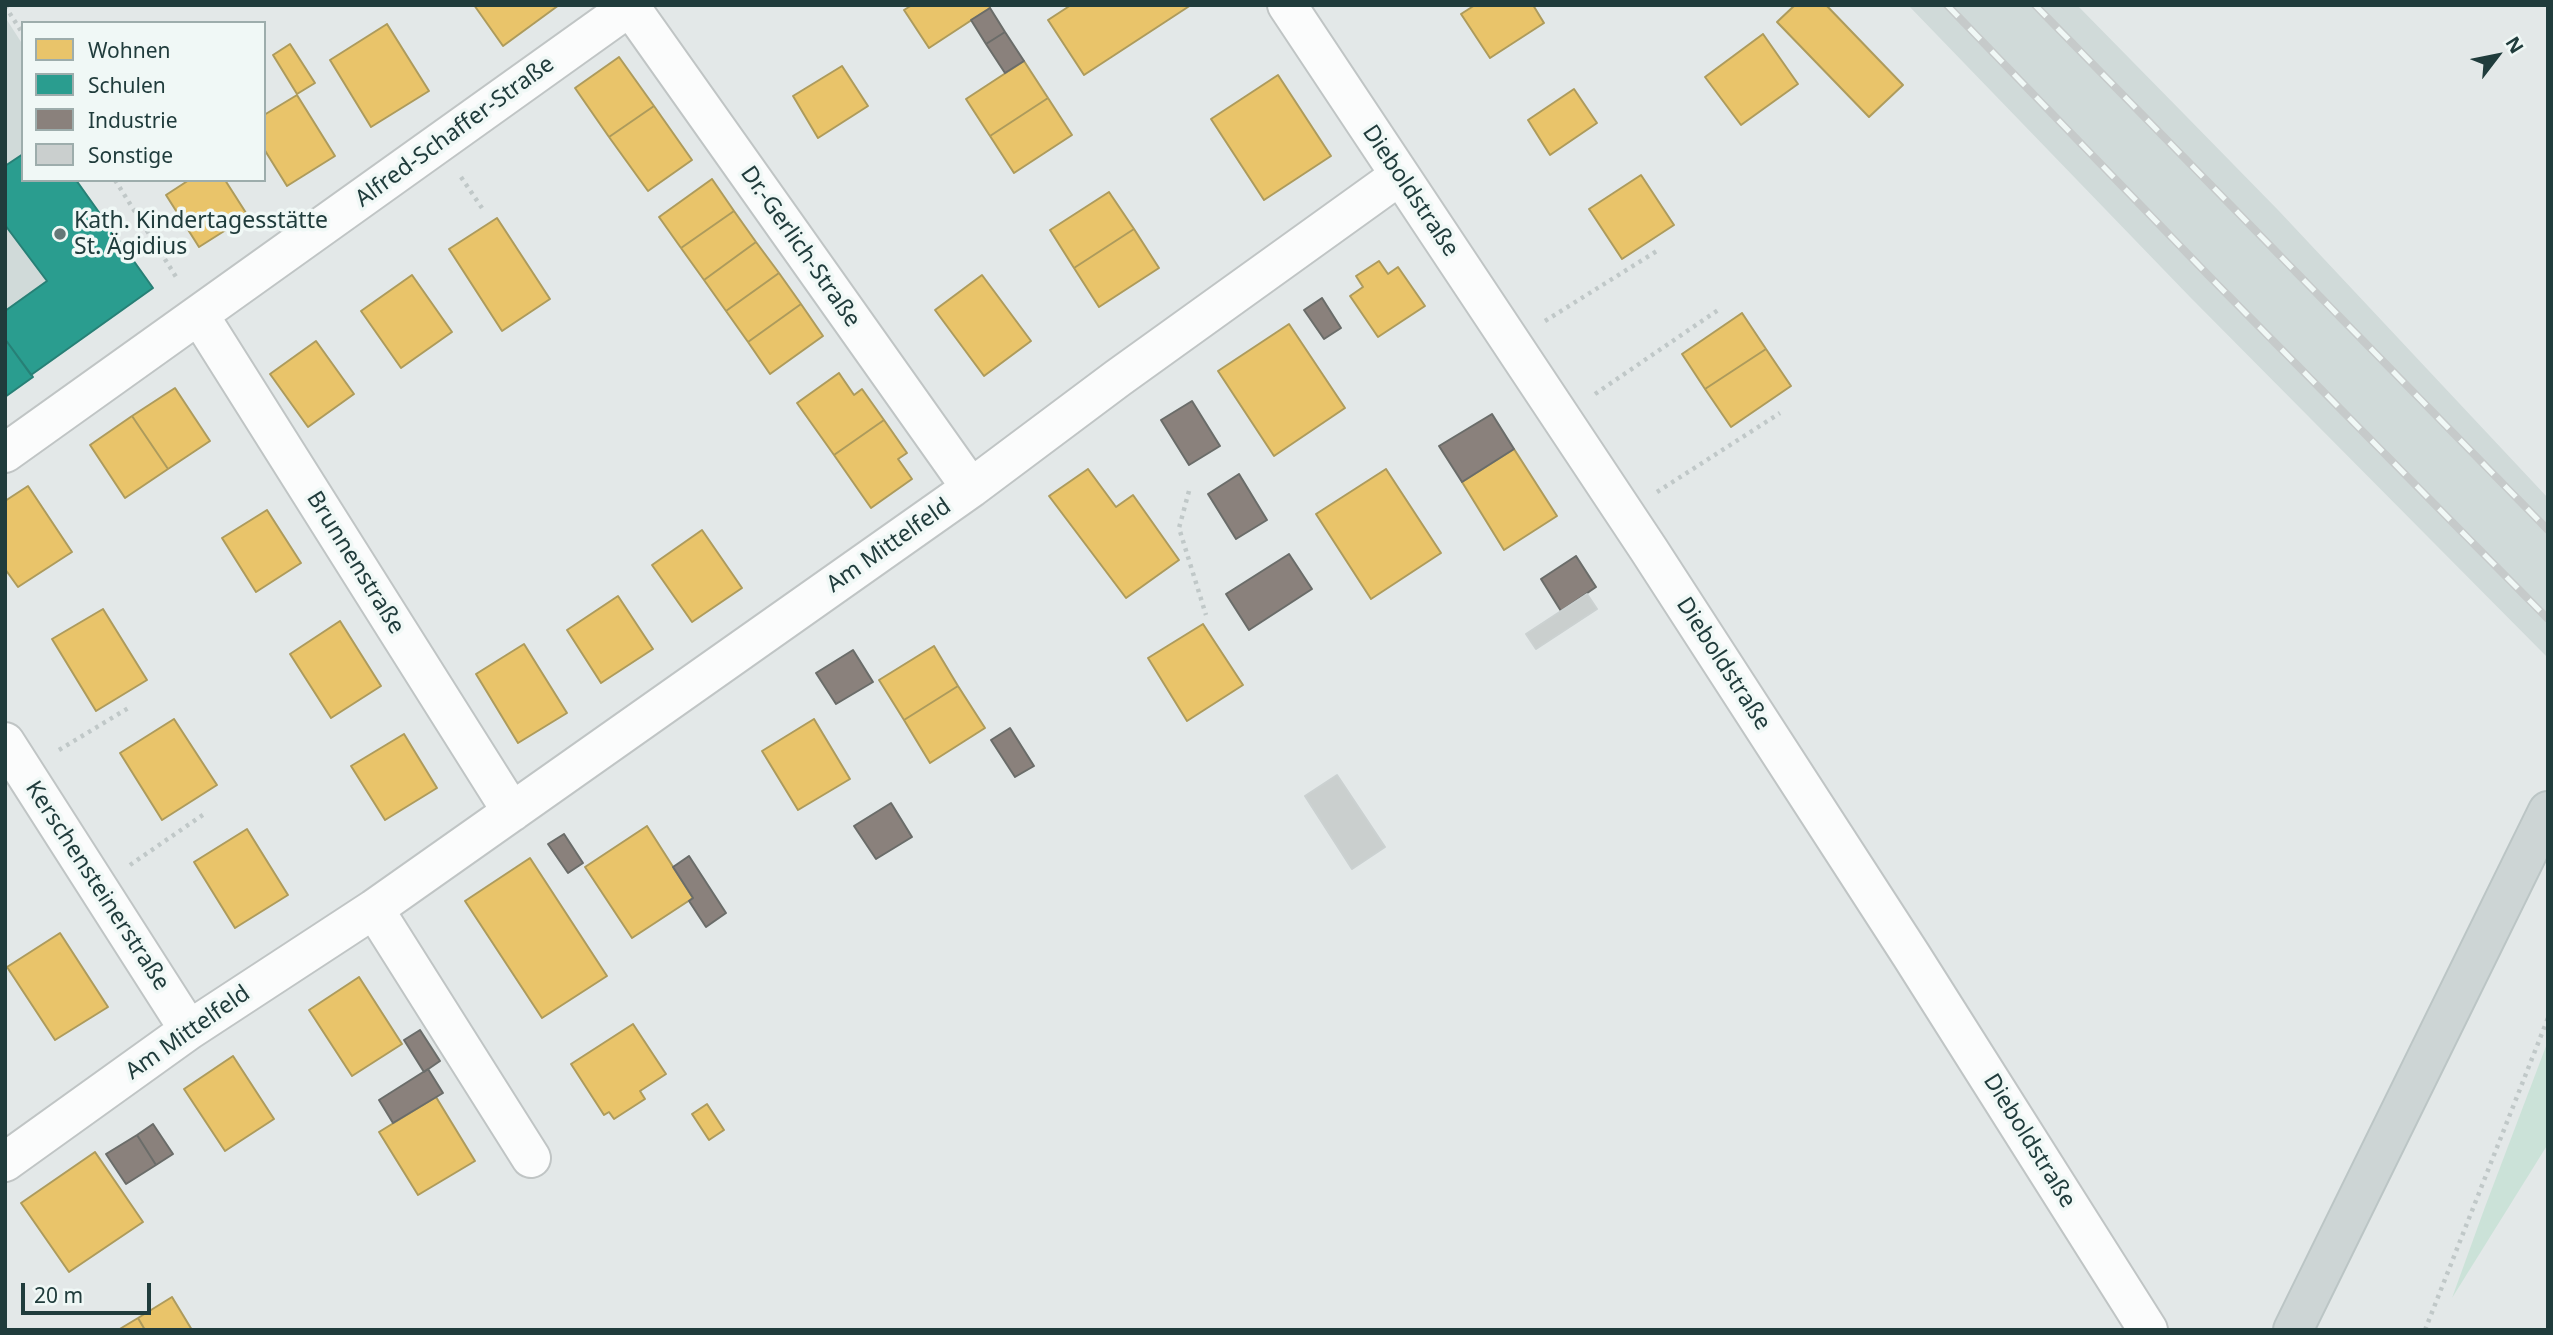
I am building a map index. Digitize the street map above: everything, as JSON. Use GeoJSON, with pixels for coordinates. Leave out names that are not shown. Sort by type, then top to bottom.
{"type":"FeatureCollection","features":[{"type":"Feature","properties":{"kind":"main road"},"geometry":{"type":"LineString","coordinates":[[2293,1330],[2548,811]]}},
{"type":"Feature","properties":{"kind":"street","name":"Dieboldstraße"},"geometry":{"type":"LineString","coordinates":[[1287,5],[1624,513],[1911,955],[2148,1330]]}},
{"type":"Feature","properties":{"kind":"street","name":"Alfred-Schaffer-Straße"},"geometry":{"type":"LineString","coordinates":[[5,453],[630,6]]}},
{"type":"Feature","properties":{"kind":"street","name":"Dr.-Gerlich-Straße"},"geometry":{"type":"LineString","coordinates":[[630,6],[971,488]]}},
{"type":"Feature","properties":{"kind":"street","name":"Am Mittelfeld"},"geometry":{"type":"LineString","coordinates":[[5,1161],[189,1030],[374,909],[971,488],[1399,176]]}},
{"type":"Feature","properties":{"kind":"street","name":"Brunnenstraße"},"geometry":{"type":"LineString","coordinates":[[199,315],[512,812]]}},
{"type":"Feature","properties":{"kind":"street","name":"Kerschensteinerstraße"},"geometry":{"type":"LineString","coordinates":[[15,756],[189,1030]]}},
{"type":"Feature","properties":{"kind":"street"},"geometry":{"type":"LineString","coordinates":[[374,909],[531,1158]]}},
{"type":"Feature","properties":{"kind":"path"},"geometry":{"type":"LineString","coordinates":[[5,6],[21,30]]}},
{"type":"Feature","properties":{"kind":"path"},"geometry":{"type":"LineString","coordinates":[[116,182],[199,315]]}},
{"type":"Feature","properties":{"kind":"path"},"geometry":{"type":"LineString","coordinates":[[1511,342],[1660,249]]}},
{"type":"Feature","properties":{"kind":"path"},"geometry":{"type":"LineString","coordinates":[[1561,418],[1721,307]]}},
{"type":"Feature","properties":{"kind":"path"},"geometry":{"type":"LineString","coordinates":[[1624,513],[1780,413]]}},
{"type":"Feature","properties":{"kind":"path"},"geometry":{"type":"LineString","coordinates":[[1189,491],[1179,528],[1206,615]]}},
{"type":"Feature","properties":{"kind":"path"},"geometry":{"type":"LineString","coordinates":[[15,756],[130,707]]}},
{"type":"Feature","properties":{"kind":"path"},"geometry":{"type":"LineString","coordinates":[[98,887],[207,812]]}},
{"type":"Feature","properties":{"kind":"path"},"geometry":{"type":"LineString","coordinates":[[2424,1330],[2548,1018]]}},
{"type":"Feature","properties":{"kind":"shaded area"},"geometry":{"type":"Polygon","coordinates":[[[1908,5],[2077,5],[2186,116],[2279,211],[2548,498],[2548,658],[2190,297],[1908,5]]]}},
{"type":"Feature","properties":{"kind":"shaded area","name":"Kath. Kindertagesstätte St. Ägidius"},"geometry":{"type":"Polygon","coordinates":[[[5,17],[21,42],[21,182],[77,182],[153,288],[31,374],[33,377],[5,397],[5,17]]]}},
{"type":"Feature","properties":{"kind":"green space"},"geometry":{"type":"Polygon","coordinates":[[[2548,1041],[2548,1144],[2452,1298],[2485,1207],[2548,1041]]]}},
{"type":"Feature","properties":{"kind":"building: Wohnen"},"geometry":{"type":"Polygon","coordinates":[[[474,5],[559,5],[503,46],[474,5]]]}},
{"type":"Feature","properties":{"kind":"building: Wohnen"},"geometry":{"type":"Polygon","coordinates":[[[912,5],[988,5],[990,8],[929,48],[904,10],[912,5]]]}},
{"type":"Feature","properties":{"kind":"building: Wohnen"},"geometry":{"type":"Polygon","coordinates":[[[1071,5],[1191,5],[1084,75],[1048,20],[1071,5]]]}},
{"type":"Feature","properties":{"kind":"building: Wohnen"},"geometry":{"type":"Polygon","coordinates":[[[1475,5],[1533,5],[1544,23],[1490,58],[1461,14],[1475,5]]]}},
{"type":"Feature","properties":{"kind":"building: Wohnen"},"geometry":{"type":"Polygon","coordinates":[[[1795,5],[1826,5],[1903,85],[1869,117],[1777,22],[1795,5]]]}},
{"type":"Feature","properties":{"kind":"building: Wohnen"},"geometry":{"type":"Polygon","coordinates":[[[387,24],[429,91],[371,127],[330,60],[387,24]]]}},
{"type":"Feature","properties":{"kind":"building: Wohnen"},"geometry":{"type":"Polygon","coordinates":[[[1763,34],[1798,84],[1741,125],[1705,77],[1763,34]]]}},
{"type":"Feature","properties":{"kind":"building: Wohnen"},"geometry":{"type":"Polygon","coordinates":[[[290,44],[315,83],[297,94],[273,55],[290,44]]]}},
{"type":"Feature","properties":{"kind":"building: Wohnen"},"geometry":{"type":"Polygon","coordinates":[[[619,57],[654,106],[609,137],[575,88],[619,57]]]}},
{"type":"Feature","properties":{"kind":"building: Wohnen"},"geometry":{"type":"Polygon","coordinates":[[[1024,61],[1048,98],[990,136],[966,99],[1024,61]]]}},
{"type":"Feature","properties":{"kind":"building: Wohnen"},"geometry":{"type":"Polygon","coordinates":[[[842,66],[868,106],[818,138],[793,96],[842,66]]]}},
{"type":"Feature","properties":{"kind":"building: Wohnen"},"geometry":{"type":"Polygon","coordinates":[[[1278,75],[1331,156],[1264,200],[1211,119],[1278,75]]]}},
{"type":"Feature","properties":{"kind":"building: Wohnen"},"geometry":{"type":"Polygon","coordinates":[[[1574,89],[1597,123],[1550,155],[1528,120],[1574,89]]]}},
{"type":"Feature","properties":{"kind":"building: Wohnen"},"geometry":{"type":"Polygon","coordinates":[[[297,95],[335,156],[287,186],[266,152],[266,114],[297,95]]]}},
{"type":"Feature","properties":{"kind":"building: Wohnen"},"geometry":{"type":"Polygon","coordinates":[[[1048,98],[1072,135],[1014,173],[990,136],[1048,98]]]}},
{"type":"Feature","properties":{"kind":"building: Wohnen"},"geometry":{"type":"Polygon","coordinates":[[[654,106],[692,160],[648,191],[609,137],[654,106]]]}},
{"type":"Feature","properties":{"kind":"building: Wohnen"},"geometry":{"type":"Polygon","coordinates":[[[1641,175],[1674,225],[1622,259],[1589,209],[1641,175]]]}},
{"type":"Feature","properties":{"kind":"building: Wohnen"},"geometry":{"type":"Polygon","coordinates":[[[712,179],[734,211],[681,248],[659,217],[712,179]]]}},
{"type":"Feature","properties":{"kind":"building: Wohnen"},"geometry":{"type":"Polygon","coordinates":[[[186,182],[226,182],[248,216],[199,247],[166,195],[186,182]]]}},
{"type":"Feature","properties":{"kind":"building: Wohnen"},"geometry":{"type":"Polygon","coordinates":[[[1109,192],[1134,229],[1074,268],[1050,230],[1109,192]]]}},
{"type":"Feature","properties":{"kind":"building: Wohnen"},"geometry":{"type":"Polygon","coordinates":[[[734,211],[756,242],[704,280],[681,248],[734,211]]]}},
{"type":"Feature","properties":{"kind":"building: Wohnen"},"geometry":{"type":"Polygon","coordinates":[[[497,218],[550,299],[502,331],[449,249],[497,218]]]}},
{"type":"Feature","properties":{"kind":"building: Wohnen"},"geometry":{"type":"Polygon","coordinates":[[[1134,229],[1159,268],[1099,307],[1074,268],[1134,229]]]}},
{"type":"Feature","properties":{"kind":"building: Wohnen"},"geometry":{"type":"Polygon","coordinates":[[[756,242],[779,273],[726,311],[704,280],[756,242]]]}},
{"type":"Feature","properties":{"kind":"building: Wohnen"},"geometry":{"type":"Polygon","coordinates":[[[1379,261],[1388,274],[1398,267],[1425,306],[1378,337],[1350,296],[1363,287],[1356,276],[1379,261]]]}},
{"type":"Feature","properties":{"kind":"building: Wohnen"},"geometry":{"type":"Polygon","coordinates":[[[779,273],[801,304],[748,342],[726,311],[779,273]]]}},
{"type":"Feature","properties":{"kind":"building: Wohnen"},"geometry":{"type":"Polygon","coordinates":[[[412,275],[452,332],[401,368],[361,311],[412,275]]]}},
{"type":"Feature","properties":{"kind":"building: Wohnen"},"geometry":{"type":"Polygon","coordinates":[[[982,275],[1031,341],[984,376],[935,310],[982,275]]]}},
{"type":"Feature","properties":{"kind":"building: Wohnen"},"geometry":{"type":"Polygon","coordinates":[[[801,304],[823,336],[770,374],[748,342],[801,304]]]}},
{"type":"Feature","properties":{"kind":"building: Wohnen"},"geometry":{"type":"Polygon","coordinates":[[[1742,313],[1766,349],[1705,389],[1682,354],[1742,313]]]}},
{"type":"Feature","properties":{"kind":"building: Wohnen"},"geometry":{"type":"Polygon","coordinates":[[[1289,324],[1345,408],[1274,456],[1218,371],[1289,324]]]}},
{"type":"Feature","properties":{"kind":"building: Wohnen"},"geometry":{"type":"Polygon","coordinates":[[[316,341],[354,394],[308,427],[270,374],[316,341]]]}},
{"type":"Feature","properties":{"kind":"building: Wohnen"},"geometry":{"type":"Polygon","coordinates":[[[1766,349],[1791,386],[1731,427],[1705,389],[1766,349]]]}},
{"type":"Feature","properties":{"kind":"building: Wohnen"},"geometry":{"type":"Polygon","coordinates":[[[839,373],[854,395],[862,389],[884,420],[834,455],[797,403],[839,373]]]}},
{"type":"Feature","properties":{"kind":"building: Wohnen"},"geometry":{"type":"Polygon","coordinates":[[[175,388],[210,441],[168,469],[132,416],[175,388]]]}},
{"type":"Feature","properties":{"kind":"building: Wohnen"},"geometry":{"type":"Polygon","coordinates":[[[132,416],[168,469],[125,498],[90,445],[132,416]]]}},
{"type":"Feature","properties":{"kind":"building: Wohnen"},"geometry":{"type":"Polygon","coordinates":[[[884,420],[907,453],[898,459],[912,479],[871,508],[834,455],[884,420]]]}},
{"type":"Feature","properties":{"kind":"building: Wohnen"},"geometry":{"type":"Polygon","coordinates":[[[1514,449],[1557,516],[1504,550],[1462,482],[1514,449]]]}},
{"type":"Feature","properties":{"kind":"building: Wohnen"},"geometry":{"type":"Polygon","coordinates":[[[1088,469],[1116,507],[1133,495],[1179,560],[1126,598],[1049,496],[1088,469]]]}},
{"type":"Feature","properties":{"kind":"building: Wohnen"},"geometry":{"type":"Polygon","coordinates":[[[1386,469],[1441,553],[1371,599],[1316,514],[1386,469]]]}},
{"type":"Feature","properties":{"kind":"building: Wohnen"},"geometry":{"type":"Polygon","coordinates":[[[28,486],[72,552],[18,587],[5,569],[5,501],[28,486]]]}},
{"type":"Feature","properties":{"kind":"building: Wohnen"},"geometry":{"type":"Polygon","coordinates":[[[267,510],[301,563],[256,592],[222,538],[267,510]]]}},
{"type":"Feature","properties":{"kind":"building: Wohnen"},"geometry":{"type":"Polygon","coordinates":[[[702,530],[742,588],[692,622],[652,565],[702,530]]]}},
{"type":"Feature","properties":{"kind":"building: Wohnen"},"geometry":{"type":"Polygon","coordinates":[[[618,596],[653,649],[601,683],[567,630],[618,596]]]}},
{"type":"Feature","properties":{"kind":"building: Wohnen"},"geometry":{"type":"Polygon","coordinates":[[[103,609],[147,680],[96,711],[52,639],[103,609]]]}},
{"type":"Feature","properties":{"kind":"building: Wohnen"},"geometry":{"type":"Polygon","coordinates":[[[340,621],[381,686],[331,718],[290,654],[340,621]]]}},
{"type":"Feature","properties":{"kind":"building: Wohnen"},"geometry":{"type":"Polygon","coordinates":[[[1203,624],[1243,685],[1187,721],[1148,658],[1203,624]]]}},
{"type":"Feature","properties":{"kind":"building: Wohnen"},"geometry":{"type":"Polygon","coordinates":[[[524,644],[567,713],[518,743],[476,674],[524,644]]]}},
{"type":"Feature","properties":{"kind":"building: Wohnen"},"geometry":{"type":"Polygon","coordinates":[[[934,646],[958,686],[904,720],[879,680],[934,646]]]}},
{"type":"Feature","properties":{"kind":"building: Wohnen"},"geometry":{"type":"Polygon","coordinates":[[[958,686],[985,728],[930,763],[904,720],[958,686]]]}},
{"type":"Feature","properties":{"kind":"building: Wohnen"},"geometry":{"type":"Polygon","coordinates":[[[174,719],[217,785],[162,820],[120,753],[174,719]]]}},
{"type":"Feature","properties":{"kind":"building: Wohnen"},"geometry":{"type":"Polygon","coordinates":[[[814,719],[850,779],[798,810],[762,751],[814,719]]]}},
{"type":"Feature","properties":{"kind":"building: Wohnen"},"geometry":{"type":"Polygon","coordinates":[[[404,734],[437,788],[385,820],[351,766],[404,734]]]}},
{"type":"Feature","properties":{"kind":"building: Wohnen"},"geometry":{"type":"Polygon","coordinates":[[[647,826],[693,898],[632,938],[585,867],[647,826]]]}},
{"type":"Feature","properties":{"kind":"building: Wohnen"},"geometry":{"type":"Polygon","coordinates":[[[247,829],[288,895],[235,928],[194,862],[247,829]]]}},
{"type":"Feature","properties":{"kind":"building: Wohnen"},"geometry":{"type":"Polygon","coordinates":[[[530,858],[607,976],[542,1018],[465,901],[530,858]]]}},
{"type":"Feature","properties":{"kind":"building: Wohnen"},"geometry":{"type":"Polygon","coordinates":[[[60,933],[108,1007],[55,1040],[7,967],[60,933]]]}},
{"type":"Feature","properties":{"kind":"building: Wohnen"},"geometry":{"type":"Polygon","coordinates":[[[359,977],[402,1044],[352,1076],[309,1010],[359,977]]]}},
{"type":"Feature","properties":{"kind":"building: Wohnen"},"geometry":{"type":"Polygon","coordinates":[[[633,1024],[666,1074],[640,1091],[645,1099],[614,1119],[609,1112],[604,1115],[571,1064],[633,1024]]]}},
{"type":"Feature","properties":{"kind":"building: Wohnen"},"geometry":{"type":"Polygon","coordinates":[[[233,1056],[274,1119],[225,1151],[184,1089],[233,1056]]]}},
{"type":"Feature","properties":{"kind":"building: Wohnen"},"geometry":{"type":"Polygon","coordinates":[[[436,1097],[475,1161],[418,1195],[379,1132],[436,1097]]]}},
{"type":"Feature","properties":{"kind":"building: Wohnen"},"geometry":{"type":"Polygon","coordinates":[[[707,1104],[724,1130],[709,1140],[692,1114],[707,1104]]]}},
{"type":"Feature","properties":{"kind":"building: Wohnen"},"geometry":{"type":"Polygon","coordinates":[[[95,1152],[143,1222],[69,1272],[21,1203],[95,1152]]]}},
{"type":"Feature","properties":{"kind":"building: Wohnen"},"geometry":{"type":"Polygon","coordinates":[[[172,1297],[192,1330],[145,1330],[138,1318],[172,1297]]]}},
{"type":"Feature","properties":{"kind":"building: Wohnen"},"geometry":{"type":"Polygon","coordinates":[[[138,1318],[145,1330],[118,1330],[138,1318]]]}},
{"type":"Feature","properties":{"kind":"building: Schulen","name":"Kath. Kindertagesstätte St. Ägidius"},"geometry":{"type":"Polygon","coordinates":[[[21,155],[21,182],[77,182],[153,288],[31,375],[5,339],[5,311],[47,281],[5,225],[5,166],[21,155]]]}},
{"type":"Feature","properties":{"kind":"building: Schulen"},"geometry":{"type":"Polygon","coordinates":[[[5,339],[33,377],[5,397],[5,339]]]}},
{"type":"Feature","properties":{"kind":"building: Industrie"},"geometry":{"type":"Polygon","coordinates":[[[990,8],[1005,32],[986,44],[971,20],[990,8]]]}},
{"type":"Feature","properties":{"kind":"building: Industrie"},"geometry":{"type":"Polygon","coordinates":[[[1005,32],[1024,61],[1005,73],[986,44],[1005,32]]]}},
{"type":"Feature","properties":{"kind":"building: Industrie"},"geometry":{"type":"Polygon","coordinates":[[[1322,298],[1341,328],[1324,339],[1304,310],[1322,298]]]}},
{"type":"Feature","properties":{"kind":"building: Industrie"},"geometry":{"type":"Polygon","coordinates":[[[1192,401],[1220,446],[1189,465],[1161,420],[1192,401]]]}},
{"type":"Feature","properties":{"kind":"building: Industrie"},"geometry":{"type":"Polygon","coordinates":[[[1492,414],[1514,449],[1462,482],[1439,446],[1492,414]]]}},
{"type":"Feature","properties":{"kind":"building: Industrie"},"geometry":{"type":"Polygon","coordinates":[[[1239,474],[1267,520],[1236,539],[1208,494],[1239,474]]]}},
{"type":"Feature","properties":{"kind":"building: Industrie"},"geometry":{"type":"Polygon","coordinates":[[[1289,554],[1312,589],[1249,630],[1226,594],[1289,554]]]}},
{"type":"Feature","properties":{"kind":"building: Industrie"},"geometry":{"type":"Polygon","coordinates":[[[1576,556],[1596,587],[1561,611],[1541,579],[1576,556]]]}},
{"type":"Feature","properties":{"kind":"building: Industrie"},"geometry":{"type":"Polygon","coordinates":[[[853,650],[873,682],[836,704],[816,673],[853,650]]]}},
{"type":"Feature","properties":{"kind":"building: Industrie"},"geometry":{"type":"Polygon","coordinates":[[[1010,728],[1034,766],[1015,777],[991,740],[1010,728]]]}},
{"type":"Feature","properties":{"kind":"building: Industrie"},"geometry":{"type":"Polygon","coordinates":[[[891,803],[912,837],[876,859],[854,826],[891,803]]]}},
{"type":"Feature","properties":{"kind":"building: Industrie"},"geometry":{"type":"Polygon","coordinates":[[[564,834],[583,863],[568,873],[548,844],[564,834]]]}},
{"type":"Feature","properties":{"kind":"building: Industrie"},"geometry":{"type":"Polygon","coordinates":[[[689,856],[726,913],[706,927],[689,901],[693,898],[673,867],[689,856]]]}},
{"type":"Feature","properties":{"kind":"building: Industrie"},"geometry":{"type":"Polygon","coordinates":[[[420,1030],[440,1061],[424,1072],[404,1040],[420,1030]]]}},
{"type":"Feature","properties":{"kind":"building: Industrie"},"geometry":{"type":"Polygon","coordinates":[[[428,1069],[443,1093],[393,1123],[379,1100],[428,1069]]]}},
{"type":"Feature","properties":{"kind":"building: Industrie"},"geometry":{"type":"Polygon","coordinates":[[[153,1124],[173,1154],[156,1165],[137,1135],[153,1124]]]}},
{"type":"Feature","properties":{"kind":"building: Industrie"},"geometry":{"type":"Polygon","coordinates":[[[137,1135],[156,1165],[126,1184],[106,1154],[137,1135]]]}},
{"type":"Feature","properties":{"kind":"building: Sonstige"},"geometry":{"type":"Polygon","coordinates":[[[1587,594],[1597,609],[1536,649],[1526,634],[1587,594]]]}},
{"type":"Feature","properties":{"kind":"building: Sonstige"},"geometry":{"type":"Polygon","coordinates":[[[1337,775],[1385,847],[1352,869],[1305,796],[1337,775]]]}},
{"type":"Feature","properties":{"kind":"railway"},"geometry":{"type":"LineString","coordinates":[[1947,5],[2210,277],[2548,619]]}},
{"type":"Feature","properties":{"kind":"railway"},"geometry":{"type":"LineString","coordinates":[[2035,5],[2548,530]]}},
{"type":"Feature","properties":{"kind":"place","name":"Kath. Kindertagesstätte St. Ägidius"},"geometry":{"type":"Point","coordinates":[60,234]}}]}
